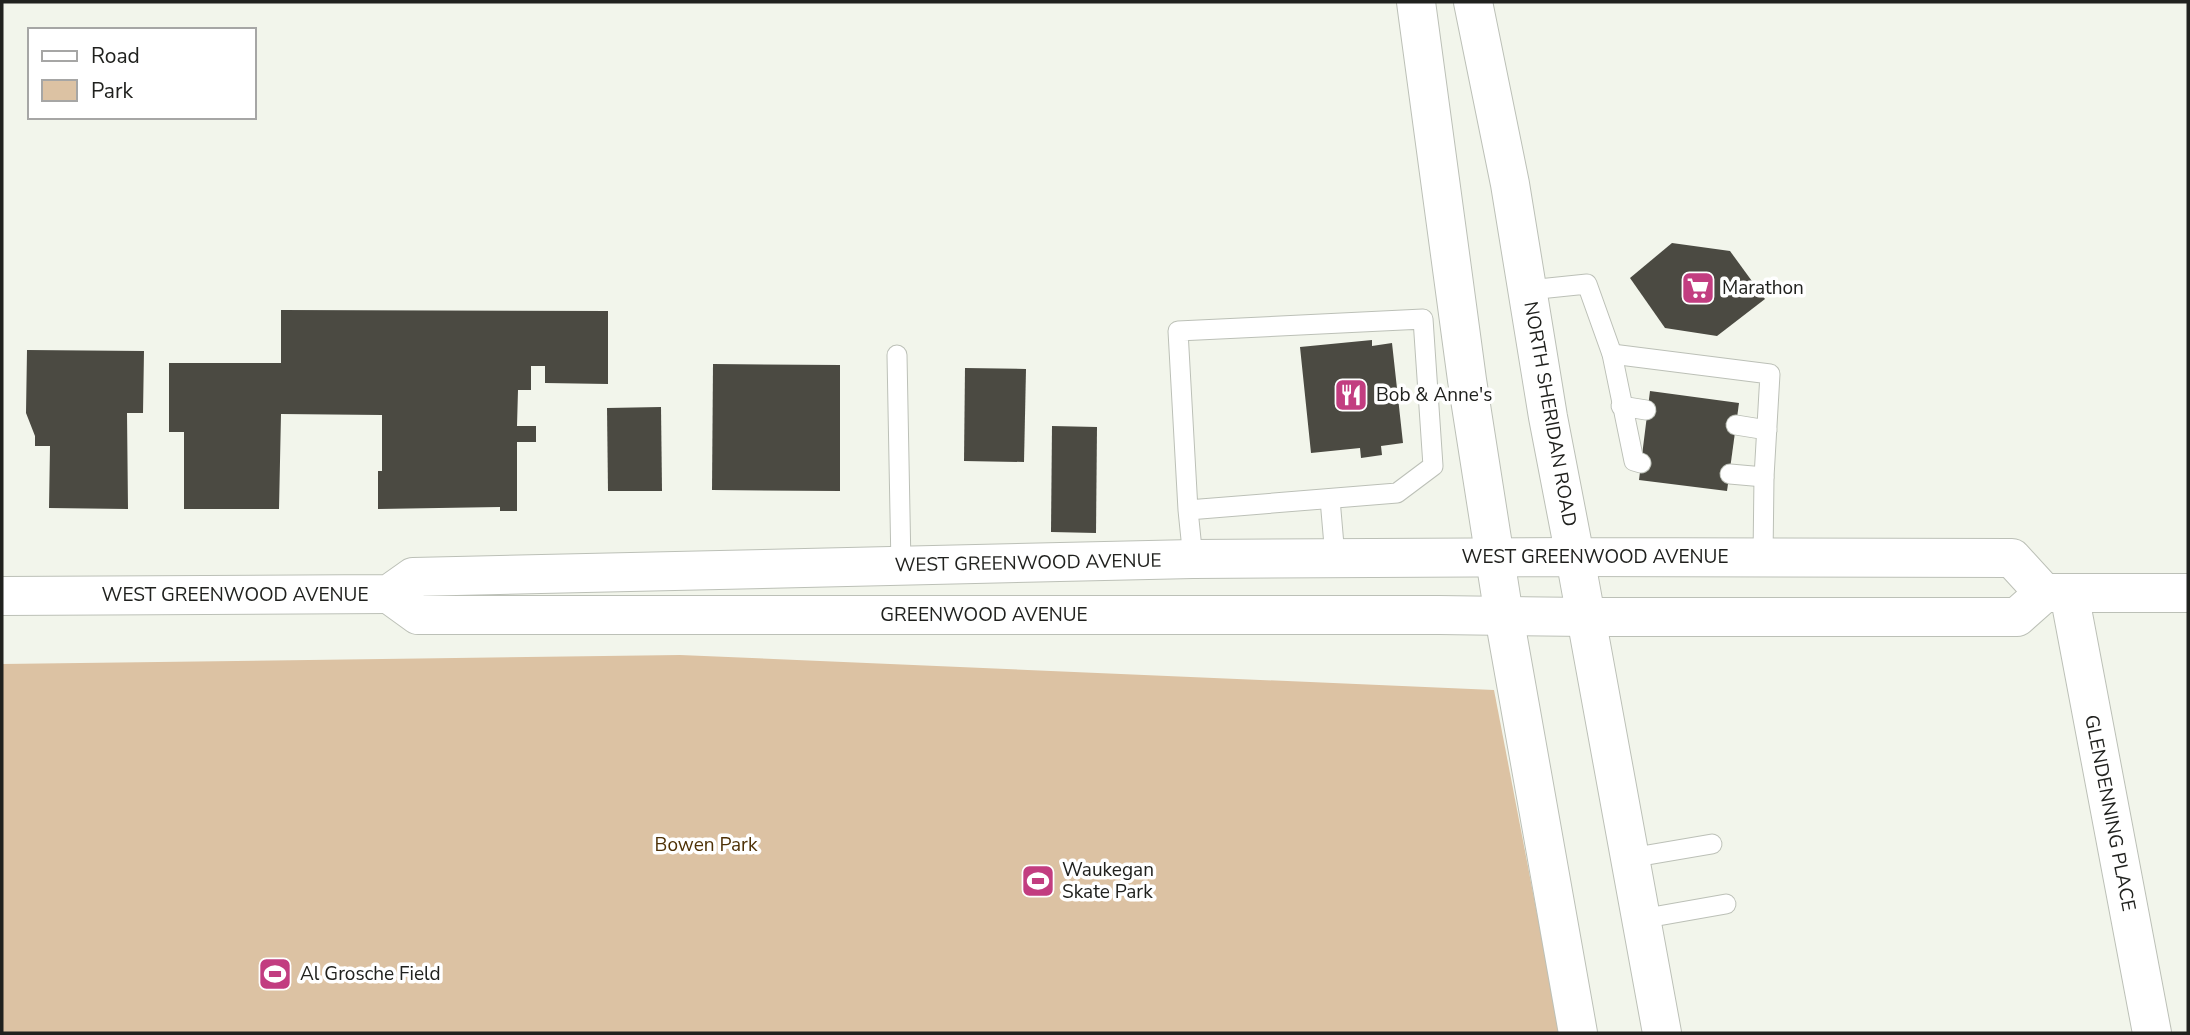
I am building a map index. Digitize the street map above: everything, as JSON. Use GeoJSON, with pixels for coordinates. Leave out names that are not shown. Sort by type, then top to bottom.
{"type":"FeatureCollection","features":[{"type":"Feature","properties":{"kind":"main road"},"geometry":{"type":"LineString","coordinates":[[1416,2],[1467,380],[1504,616],[1578,1033]]}},
{"type":"Feature","properties":{"kind":"main road","name":"NORTH SHERIDAN ROAD"},"geometry":{"type":"LineString","coordinates":[[1473,2],[1510,184],[1548,417],[1662,1033]]}},
{"type":"Feature","properties":{"kind":"main road","name":"WEST GREENWOOD AVENUE"},"geometry":{"type":"LineString","coordinates":[[2,596],[389,594],[413,577],[1335,557],[2012,558],[2056,593]]}},
{"type":"Feature","properties":{"kind":"main road"},"geometry":{"type":"LineString","coordinates":[[1585,617],[2017,617],[2056,593],[2188,593]]}},
{"type":"Feature","properties":{"kind":"main road","name":"GLENDENNING PLACE"},"geometry":{"type":"LineString","coordinates":[[2056,593],[2151,1033]]}},
{"type":"Feature","properties":{"kind":"main road","name":"GREENWOOD AVENUE"},"geometry":{"type":"LineString","coordinates":[[389,594],[418,615],[1585,617]]}},
{"type":"Feature","properties":{"kind":"lane"},"geometry":{"type":"LineString","coordinates":[[1529,290],[1587,284],[1612,354],[1634,461],[1641,463]]}},
{"type":"Feature","properties":{"kind":"lane"},"geometry":{"type":"LineString","coordinates":[[1188,510],[1397,493],[1421,476],[1433,466],[1423,319],[1178,331],[1188,510],[1193,559]]}},
{"type":"Feature","properties":{"kind":"lane"},"geometry":{"type":"LineString","coordinates":[[1612,354],[1770,374],[1763,558]]}},
{"type":"Feature","properties":{"kind":"lane"},"geometry":{"type":"LineString","coordinates":[[897,355],[901,566]]}},
{"type":"Feature","properties":{"kind":"lane"},"geometry":{"type":"LineString","coordinates":[[1428,384],[1467,380]]}},
{"type":"Feature","properties":{"kind":"lane"},"geometry":{"type":"LineString","coordinates":[[1621,406],[1646,410]]}},
{"type":"Feature","properties":{"kind":"lane"},"geometry":{"type":"LineString","coordinates":[[1736,425],[1767,430]]}},
{"type":"Feature","properties":{"kind":"lane"},"geometry":{"type":"LineString","coordinates":[[1730,474],[1764,477]]}},
{"type":"Feature","properties":{"kind":"lane"},"geometry":{"type":"LineString","coordinates":[[1331,499],[1335,557]]}},
{"type":"Feature","properties":{"kind":"lane"},"geometry":{"type":"LineString","coordinates":[[1630,858],[1712,844]]}},
{"type":"Feature","properties":{"kind":"lane"},"geometry":{"type":"LineString","coordinates":[[1641,919],[1726,904]]}},
{"type":"Feature","properties":{"kind":"green space","name":"Bowen Park"},"geometry":{"type":"Polygon","coordinates":[[[680,655],[1494,690],[1560,1033],[2,1033],[2,664],[680,655]]]}},
{"type":"Feature","properties":{"kind":"building","name":"Marathon"},"geometry":{"type":"Polygon","coordinates":[[[1672,243],[1730,251],[1765,299],[1717,336],[1665,328],[1630,278],[1672,243]]]}},
{"type":"Feature","properties":{"kind":"building"},"geometry":{"type":"Polygon","coordinates":[[[281,310],[608,311],[608,384],[545,383],[545,366],[531,366],[531,390],[518,390],[517,426],[536,426],[536,442],[517,442],[517,511],[500,511],[500,507],[378,509],[378,471],[382,471],[382,415],[281,414],[279,509],[184,509],[184,432],[169,432],[169,363],[281,363],[281,310]]]}},
{"type":"Feature","properties":{"kind":"building","name":"Bob & Anne's"},"geometry":{"type":"Polygon","coordinates":[[[1372,340],[1372,346],[1392,343],[1403,443],[1381,446],[1382,455],[1361,458],[1360,448],[1311,453],[1300,347],[1372,340]]]}},
{"type":"Feature","properties":{"kind":"building"},"geometry":{"type":"Polygon","coordinates":[[[27,350],[144,351],[143,413],[127,413],[128,509],[49,508],[50,446],[35,446],[35,436],[26,413],[27,350]]]}},
{"type":"Feature","properties":{"kind":"building"},"geometry":{"type":"Polygon","coordinates":[[[713,364],[840,365],[840,491],[712,490],[713,364]]]}},
{"type":"Feature","properties":{"kind":"building"},"geometry":{"type":"Polygon","coordinates":[[[965,368],[1026,369],[1024,462],[964,461],[965,368]]]}},
{"type":"Feature","properties":{"kind":"building"},"geometry":{"type":"Polygon","coordinates":[[[1650,391],[1739,403],[1727,491],[1639,480],[1650,391]]]}},
{"type":"Feature","properties":{"kind":"building"},"geometry":{"type":"Polygon","coordinates":[[[661,407],[662,491],[608,491],[607,408],[661,407]]]}},
{"type":"Feature","properties":{"kind":"building"},"geometry":{"type":"Polygon","coordinates":[[[1052,426],[1097,427],[1096,533],[1051,532],[1052,426]]]}},
{"type":"Feature","properties":{"kind":"place","name":"Marathon"},"geometry":{"type":"Point","coordinates":[1698,288]}},
{"type":"Feature","properties":{"kind":"place","name":"Bob & Anne's"},"geometry":{"type":"Point","coordinates":[1351,395]}},
{"type":"Feature","properties":{"kind":"place","name":"Waukegan Skate Park"},"geometry":{"type":"Point","coordinates":[1038,881]}},
{"type":"Feature","properties":{"kind":"place","name":"Al Grosche Field"},"geometry":{"type":"Point","coordinates":[275,974]}}]}
